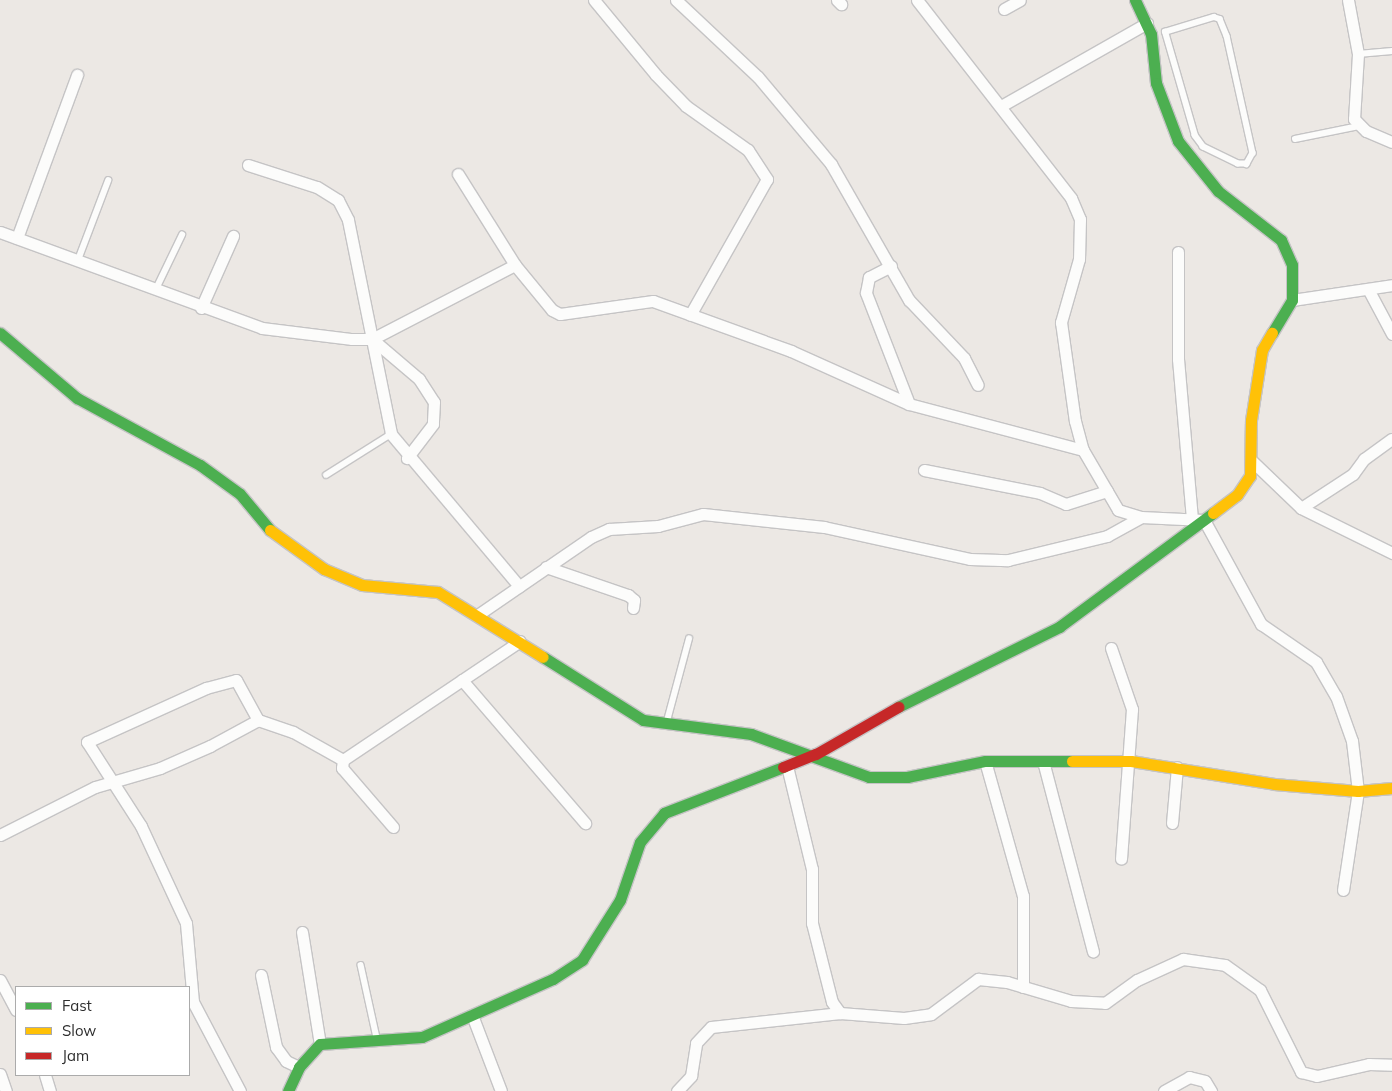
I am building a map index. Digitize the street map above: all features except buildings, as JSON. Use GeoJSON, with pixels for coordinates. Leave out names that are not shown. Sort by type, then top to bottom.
{"type":"FeatureCollection","features":[{"type":"Feature","properties":{"kind":"street"},"geometry":{"type":"LineString","coordinates":[[594,0],[656,75],[686,106],[748,150],[767,179],[690,314]]}},
{"type":"Feature","properties":{"kind":"street"},"geometry":{"type":"LineString","coordinates":[[676,0],[758,77],[831,164],[909,300],[964,358],[978,385]]}},
{"type":"Feature","properties":{"kind":"street"},"geometry":{"type":"LineString","coordinates":[[917,0],[1071,198],[1080,219],[1079,259],[1061,322],[1083,450],[1118,510],[1141,517],[1204,520]]}},
{"type":"Feature","properties":{"kind":"street"},"geometry":{"type":"LineString","coordinates":[[288,1091],[299,1067],[320,1044],[377,1038],[422,1037],[553,980],[582,960],[620,900],[640,842],[664,813],[816,754],[889,712],[1059,627],[1237,495],[1250,476],[1251,420],[1262,350],[1292,300],[1292,265],[1281,240],[1218,191],[1178,141],[1156,82],[1149,29],[1135,0]]}},
{"type":"Feature","properties":{"kind":"street"},"geometry":{"type":"LineString","coordinates":[[1348,0],[1358,54],[1353,104],[1358,126],[1392,142]]}},
{"type":"Feature","properties":{"kind":"street"},"geometry":{"type":"LineString","coordinates":[[1004,9],[1016,1]]}},
{"type":"Feature","properties":{"kind":"street"},"geometry":{"type":"LineString","coordinates":[[1001,106],[1149,29]]}},
{"type":"Feature","properties":{"kind":"street"},"geometry":{"type":"LineString","coordinates":[[16,238],[76,76]]}},
{"type":"Feature","properties":{"kind":"street"},"geometry":{"type":"LineString","coordinates":[[248,165],[317,187],[338,200],[348,220],[391,434],[407,458],[519,586]]}},
{"type":"Feature","properties":{"kind":"street"},"geometry":{"type":"LineString","coordinates":[[458,174],[515,265],[552,310],[560,314],[653,301],[791,351],[909,404],[1083,450]]}},
{"type":"Feature","properties":{"kind":"street"},"geometry":{"type":"LineString","coordinates":[[0,232],[78,260],[154,291],[262,328],[372,339],[515,265]]}},
{"type":"Feature","properties":{"kind":"street"},"geometry":{"type":"LineString","coordinates":[[201,308],[233,236]]}},
{"type":"Feature","properties":{"kind":"street"},"geometry":{"type":"LineString","coordinates":[[1178,252],[1178,359],[1192,519]]}},
{"type":"Feature","properties":{"kind":"street"},"geometry":{"type":"LineString","coordinates":[[891,266],[869,277],[866,293],[909,404]]}},
{"type":"Feature","properties":{"kind":"street"},"geometry":{"type":"LineString","coordinates":[[1292,300],[1392,285]]}},
{"type":"Feature","properties":{"kind":"street"},"geometry":{"type":"LineString","coordinates":[[1368,289],[1392,334]]}},
{"type":"Feature","properties":{"kind":"street"},"geometry":{"type":"LineString","coordinates":[[0,333],[77,398],[200,464],[240,494],[262,524],[324,569],[362,585],[438,592],[479,614],[616,706],[643,720],[751,734],[816,754],[869,777],[907,777],[985,760],[1131,761],[1274,784],[1358,791],[1392,788]]}},
{"type":"Feature","properties":{"kind":"street"},"geometry":{"type":"LineString","coordinates":[[372,339],[419,379],[434,402],[433,424],[407,458]]}},
{"type":"Feature","properties":{"kind":"street"},"geometry":{"type":"LineString","coordinates":[[1301,508],[1353,474],[1364,459],[1392,439]]}},
{"type":"Feature","properties":{"kind":"street"},"geometry":{"type":"LineString","coordinates":[[1250,460],[1301,508],[1392,553]]}},
{"type":"Feature","properties":{"kind":"street"},"geometry":{"type":"LineString","coordinates":[[924,470],[1040,493],[1066,504],[1107,491]]}},
{"type":"Feature","properties":{"kind":"street"},"geometry":{"type":"LineString","coordinates":[[479,614],[546,567],[609,529],[658,526],[703,514],[824,527],[970,559],[1008,560],[1107,536],[1141,517]]}},
{"type":"Feature","properties":{"kind":"street"},"geometry":{"type":"LineString","coordinates":[[1204,520],[1261,624],[1316,662],[1336,696],[1352,741],[1358,791],[1343,890]]}},
{"type":"Feature","properties":{"kind":"street"},"geometry":{"type":"LineString","coordinates":[[546,567],[628,595],[634,600],[633,608]]}},
{"type":"Feature","properties":{"kind":"street"},"geometry":{"type":"LineString","coordinates":[[393,827],[342,768],[343,760],[520,641]]}},
{"type":"Feature","properties":{"kind":"street"},"geometry":{"type":"LineString","coordinates":[[1111,648],[1132,709],[1131,761],[1121,859]]}},
{"type":"Feature","properties":{"kind":"street"},"geometry":{"type":"LineString","coordinates":[[240,1091],[193,1002],[186,923],[141,826],[115,781],[87,742],[206,688],[236,680],[258,720],[293,732],[343,760]]}},
{"type":"Feature","properties":{"kind":"street"},"geometry":{"type":"LineString","coordinates":[[462,680],[585,823]]}},
{"type":"Feature","properties":{"kind":"street"},"geometry":{"type":"LineString","coordinates":[[0,835],[115,781],[160,768],[258,720]]}},
{"type":"Feature","properties":{"kind":"street"},"geometry":{"type":"LineString","coordinates":[[985,760],[1023,896],[1023,987]]}},
{"type":"Feature","properties":{"kind":"street"},"geometry":{"type":"LineString","coordinates":[[1042,761],[1093,952]]}},
{"type":"Feature","properties":{"kind":"street"},"geometry":{"type":"LineString","coordinates":[[787,766],[812,869],[812,923],[832,1002],[840,1012]]}},
{"type":"Feature","properties":{"kind":"street"},"geometry":{"type":"LineString","coordinates":[[1172,823],[1177,767]]}},
{"type":"Feature","properties":{"kind":"street"},"geometry":{"type":"LineString","coordinates":[[302,932],[320,1044]]}},
{"type":"Feature","properties":{"kind":"street"},"geometry":{"type":"LineString","coordinates":[[677,1091],[691,1076],[696,1043],[711,1027],[840,1012],[904,1018],[931,1014],[978,979],[1023,987],[1071,1001],[1105,1003],[1137,980],[1183,959],[1225,965],[1260,990],[1302,1072],[1318,1076],[1369,1064],[1392,1065]]}},
{"type":"Feature","properties":{"kind":"street"},"geometry":{"type":"LineString","coordinates":[[261,975],[276,1047],[286,1061],[299,1067]]}},
{"type":"Feature","properties":{"kind":"street"},"geometry":{"type":"LineString","coordinates":[[0,980],[15,1008]]}},
{"type":"Feature","properties":{"kind":"street"},"geometry":{"type":"LineString","coordinates":[[472,1015],[501,1091]]}},
{"type":"Feature","properties":{"kind":"street"},"geometry":{"type":"LineString","coordinates":[[0,1074],[6,1091]]}},
{"type":"Feature","properties":{"kind":"street"},"geometry":{"type":"LineString","coordinates":[[45,1076],[50,1091]]}},
{"type":"Feature","properties":{"kind":"street"},"geometry":{"type":"LineString","coordinates":[[1164,1091],[1189,1077],[1205,1081],[1211,1091]]}},
{"type":"Feature","properties":{"kind":"lane"},"geometry":{"type":"LineString","coordinates":[[1149,29],[1165,32],[1220,19],[1253,153],[1247,164],[1238,164],[1202,147],[1195,136],[1165,32]]}},
{"type":"Feature","properties":{"kind":"lane"},"geometry":{"type":"LineString","coordinates":[[1358,54],[1392,51]]}},
{"type":"Feature","properties":{"kind":"lane"},"geometry":{"type":"LineString","coordinates":[[1295,139],[1358,126]]}},
{"type":"Feature","properties":{"kind":"lane"},"geometry":{"type":"LineString","coordinates":[[78,260],[108,181]]}},
{"type":"Feature","properties":{"kind":"lane"},"geometry":{"type":"LineString","coordinates":[[154,291],[182,235]]}},
{"type":"Feature","properties":{"kind":"lane"},"geometry":{"type":"LineString","coordinates":[[326,475],[391,434]]}},
{"type":"Feature","properties":{"kind":"lane"},"geometry":{"type":"LineString","coordinates":[[666,723],[689,639]]}},
{"type":"Feature","properties":{"kind":"lane"},"geometry":{"type":"LineString","coordinates":[[362,966],[377,1038]]}},
{"type":"Feature","properties":{"kind":"traffic: fast"},"geometry":{"type":"LineString","coordinates":[[1135,0],[1151,34],[1156,83],[1178,141],[1218,191],[1281,240],[1292,265],[1292,300],[1272,333]]}},
{"type":"Feature","properties":{"kind":"traffic: fast"},"geometry":{"type":"LineString","coordinates":[[0,333],[77,398],[200,465],[240,494],[270,530]]}},
{"type":"Feature","properties":{"kind":"traffic: fast"},"geometry":{"type":"LineString","coordinates":[[898,707],[1059,627],[1213,513]]}},
{"type":"Feature","properties":{"kind":"traffic: fast"},"geometry":{"type":"LineString","coordinates":[[543,657],[643,720],[751,734],[869,777],[907,777],[985,761],[1072,761]]}},
{"type":"Feature","properties":{"kind":"traffic: fast"},"geometry":{"type":"LineString","coordinates":[[288,1091],[299,1067],[320,1044],[422,1037],[553,979],[582,960],[620,900],[640,842],[664,813],[783,767]]}},
{"type":"Feature","properties":{"kind":"traffic: slow"},"geometry":{"type":"LineString","coordinates":[[1213,513],[1237,495],[1250,476],[1251,420],[1262,350],[1272,333]]}},
{"type":"Feature","properties":{"kind":"traffic: slow"},"geometry":{"type":"LineString","coordinates":[[270,530],[324,569],[362,585],[438,592],[543,657]]}},
{"type":"Feature","properties":{"kind":"traffic: slow"},"geometry":{"type":"LineString","coordinates":[[1072,761],[1131,761],[1274,784],[1358,791],[1392,788]]}},
{"type":"Feature","properties":{"kind":"traffic: jam"},"geometry":{"type":"LineString","coordinates":[[783,767],[816,754],[898,707]]}}]}
